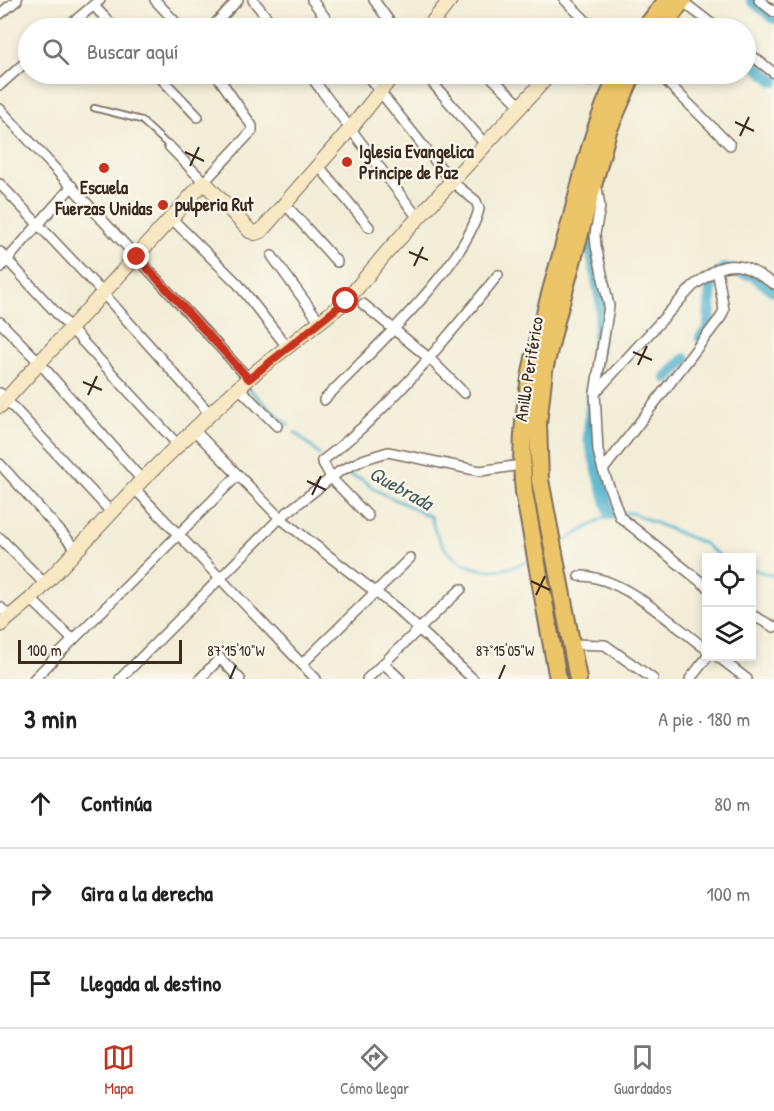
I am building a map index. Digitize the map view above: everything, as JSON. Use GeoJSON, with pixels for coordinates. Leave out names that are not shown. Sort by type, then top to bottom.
{"type":"FeatureCollection","features":[{"type":"Feature","properties":{"kind":"highway"},"geometry":{"type":"LineString","coordinates":[[656,18],[677,0]]}},
{"type":"Feature","properties":{"kind":"highway"},"geometry":{"type":"LineString","coordinates":[[667,18],[677,0]]}},
{"type":"Feature","properties":{"kind":"highway","name":"Anillo Periférico"},"geometry":{"type":"LineString","coordinates":[[558,679],[544,610],[521,465],[525,413],[549,301],[596,127],[615,84]]}},
{"type":"Feature","properties":{"kind":"highway","name":"Anillo Periférico"},"geometry":{"type":"LineString","coordinates":[[578,679],[540,480],[538,424],[544,370],[556,317],[608,131],[629,84]]}},
{"type":"Feature","properties":{"kind":"street"},"geometry":{"type":"LineString","coordinates":[[0,14],[17,0]]}},
{"type":"Feature","properties":{"kind":"street"},"geometry":{"type":"LineString","coordinates":[[155,0],[172,18]]}},
{"type":"Feature","properties":{"kind":"street"},"geometry":{"type":"LineString","coordinates":[[222,0],[230,9]]}},
{"type":"Feature","properties":{"kind":"street"},"geometry":{"type":"LineString","coordinates":[[221,18],[238,0]]}},
{"type":"Feature","properties":{"kind":"street"},"geometry":{"type":"LineString","coordinates":[[253,0],[267,18]]}},
{"type":"Feature","properties":{"kind":"street"},"geometry":{"type":"LineString","coordinates":[[312,0],[326,18]]}},
{"type":"Feature","properties":{"kind":"street"},"geometry":{"type":"LineString","coordinates":[[374,0],[387,18]]}},
{"type":"Feature","properties":{"kind":"street"},"geometry":{"type":"LineString","coordinates":[[436,18],[450,0]]}},
{"type":"Feature","properties":{"kind":"street"},"geometry":{"type":"LineString","coordinates":[[565,0],[582,18]]}},
{"type":"Feature","properties":{"kind":"street"},"geometry":{"type":"LineString","coordinates":[[677,0],[703,18]]}},
{"type":"Feature","properties":{"kind":"street"},"geometry":{"type":"LineString","coordinates":[[759,0],[774,12]]}},
{"type":"Feature","properties":{"kind":"street"},"geometry":{"type":"LineString","coordinates":[[78,18],[96,3],[107,18]]}},
{"type":"Feature","properties":{"kind":"street"},"geometry":{"type":"LineString","coordinates":[[756,59],[774,73]]}},
{"type":"Feature","properties":{"kind":"street"},"geometry":{"type":"LineString","coordinates":[[0,85],[18,69]]}},
{"type":"Feature","properties":{"kind":"street"},"geometry":{"type":"LineString","coordinates":[[167,84],[198,117]]}},
{"type":"Feature","properties":{"kind":"street"},"geometry":{"type":"LineString","coordinates":[[111,512],[2,399],[137,257],[252,131],[252,126],[223,84]]}},
{"type":"Feature","properties":{"kind":"street"},"geometry":{"type":"LineString","coordinates":[[317,84],[418,219]]}},
{"type":"Feature","properties":{"kind":"street"},"geometry":{"type":"LineString","coordinates":[[324,400],[393,328],[455,258],[476,223],[479,209],[476,201],[452,182],[374,84]]}},
{"type":"Feature","properties":{"kind":"street"},"geometry":{"type":"LineString","coordinates":[[169,146],[255,233],[261,231],[285,204],[386,84]]}},
{"type":"Feature","properties":{"kind":"street"},"geometry":{"type":"LineString","coordinates":[[433,84],[484,144]]}},
{"type":"Feature","properties":{"kind":"street"},"geometry":{"type":"LineString","coordinates":[[498,84],[520,105]]}},
{"type":"Feature","properties":{"kind":"street"},"geometry":{"type":"LineString","coordinates":[[3,616],[31,599],[138,484],[210,414],[244,383],[346,301],[484,144],[540,84]]}},
{"type":"Feature","properties":{"kind":"street"},"geometry":{"type":"LineString","coordinates":[[669,84],[730,145]]}},
{"type":"Feature","properties":{"kind":"street"},"geometry":{"type":"LineString","coordinates":[[0,109],[137,257],[244,383],[277,426]]}},
{"type":"Feature","properties":{"kind":"street"},"geometry":{"type":"LineString","coordinates":[[318,165],[369,227]]}},
{"type":"Feature","properties":{"kind":"street"},"geometry":{"type":"LineString","coordinates":[[595,179],[600,207],[595,234],[596,246],[609,306],[595,393],[598,451],[603,470],[620,517],[702,583]]}},
{"type":"Feature","properties":{"kind":"street"},"geometry":{"type":"LineString","coordinates":[[0,184],[102,292],[210,414]]}},
{"type":"Feature","properties":{"kind":"street"},"geometry":{"type":"LineString","coordinates":[[0,268],[3,256],[72,186]]}},
{"type":"Feature","properties":{"kind":"street"},"geometry":{"type":"LineString","coordinates":[[285,204],[337,262]]}},
{"type":"Feature","properties":{"kind":"street"},"geometry":{"type":"LineString","coordinates":[[171,218],[238,284],[288,348]]}},
{"type":"Feature","properties":{"kind":"street"},"geometry":{"type":"LineString","coordinates":[[3,256],[178,446]]}},
{"type":"Feature","properties":{"kind":"street"},"geometry":{"type":"LineString","coordinates":[[272,256],[320,322]]}},
{"type":"Feature","properties":{"kind":"street"},"geometry":{"type":"LineString","coordinates":[[595,393],[693,286],[718,274],[729,264],[747,268],[774,284]]}},
{"type":"Feature","properties":{"kind":"street"},"geometry":{"type":"LineString","coordinates":[[603,470],[721,317],[723,310],[718,274]]}},
{"type":"Feature","properties":{"kind":"street"},"geometry":{"type":"LineString","coordinates":[[368,516],[332,478],[322,461],[357,435],[430,359],[498,275]]}},
{"type":"Feature","properties":{"kind":"street"},"geometry":{"type":"LineString","coordinates":[[363,304],[430,359],[464,393]]}},
{"type":"Feature","properties":{"kind":"street"},"geometry":{"type":"LineString","coordinates":[[0,322],[38,361],[178,537],[316,679]]}},
{"type":"Feature","properties":{"kind":"street"},"geometry":{"type":"LineString","coordinates":[[194,430],[280,518],[421,630],[473,679]]}},
{"type":"Feature","properties":{"kind":"street"},"geometry":{"type":"LineString","coordinates":[[120,679],[280,518],[340,471],[365,459],[388,452],[480,471],[521,465]]}},
{"type":"Feature","properties":{"kind":"street"},"geometry":{"type":"LineString","coordinates":[[0,464],[77,550]]}},
{"type":"Feature","properties":{"kind":"street"},"geometry":{"type":"LineString","coordinates":[[34,679],[238,475]]}},
{"type":"Feature","properties":{"kind":"street"},"geometry":{"type":"LineString","coordinates":[[0,538],[45,584]]}},
{"type":"Feature","properties":{"kind":"street"},"geometry":{"type":"LineString","coordinates":[[302,664],[410,558]]}},
{"type":"Feature","properties":{"kind":"street"},"geometry":{"type":"LineString","coordinates":[[579,576],[606,579],[638,598],[702,646]]}},
{"type":"Feature","properties":{"kind":"street"},"geometry":{"type":"LineString","coordinates":[[367,679],[421,630],[461,589]]}},
{"type":"Feature","properties":{"kind":"street"},"geometry":{"type":"LineString","coordinates":[[31,599],[73,640]]}},
{"type":"Feature","properties":{"kind":"street"},"geometry":{"type":"LineString","coordinates":[[756,617],[774,627]]}},
{"type":"Feature","properties":{"kind":"street"},"geometry":{"type":"LineString","coordinates":[[570,644],[605,645],[653,679]]}},
{"type":"Feature","properties":{"kind":"street"},"geometry":{"type":"LineString","coordinates":[[200,679],[220,658],[240,679]]}},
{"type":"Feature","properties":{"kind":"street"},"geometry":{"type":"LineString","coordinates":[[690,679],[705,661]]}},
{"type":"Feature","properties":{"kind":"street"},"geometry":{"type":"LineString","coordinates":[[722,661],[747,679]]}},
{"type":"Feature","properties":{"kind":"street"},"geometry":{"type":"LineString","coordinates":[[384,664],[400,679]]}},
{"type":"Feature","properties":{"kind":"lane"},"geometry":{"type":"LineString","coordinates":[[94,108],[141,120],[169,146]]}},
{"type":"Feature","properties":{"kind":"waterway"},"geometry":{"type":"LineString","coordinates":[[752,0],[774,18]]}},
{"type":"Feature","properties":{"kind":"waterway"},"geometry":{"type":"LineString","coordinates":[[756,66],[774,81]]}},
{"type":"Feature","properties":{"kind":"waterway"},"geometry":{"type":"LineString","coordinates":[[588,233],[602,305],[593,377],[589,438],[610,514]]}},
{"type":"Feature","properties":{"kind":"waterway"},"geometry":{"type":"LineString","coordinates":[[701,338],[709,328],[711,282],[724,269],[753,275],[774,291]]}},
{"type":"Feature","properties":{"kind":"waterway"},"geometry":{"type":"LineString","coordinates":[[667,378],[685,359]]}},
{"type":"Feature","properties":{"kind":"waterway","name":"Quebrada"},"geometry":{"type":"LineString","coordinates":[[247,387],[288,425]]}},
{"type":"Feature","properties":{"kind":"waterway","name":"Quebrada"},"geometry":{"type":"LineString","coordinates":[[295,432],[320,455]]}},
{"type":"Feature","properties":{"kind":"waterway","name":"Quebrada"},"geometry":{"type":"LineString","coordinates":[[343,473],[361,479],[376,490],[431,517],[445,548],[468,566],[498,570],[514,567],[530,560]]}},
{"type":"Feature","properties":{"kind":"waterway","name":"Quebrada"},"geometry":{"type":"LineString","coordinates":[[622,513],[632,513],[703,543],[716,553]]}},
{"type":"Feature","properties":{"kind":"waterway","name":"Quebrada"},"geometry":{"type":"LineString","coordinates":[[558,545],[610,514],[614,514]]}},
{"type":"Feature","properties":{"kind":"waterway","name":"Quebrada"},"geometry":{"type":"LineString","coordinates":[[756,570],[774,576]]}},
{"type":"Feature","properties":{"kind":"place","name":"Iglesia Evangelica Principe de Paz"},"geometry":{"type":"Point","coordinates":[347,162]}},
{"type":"Feature","properties":{"kind":"place","name":"Escuela Fuerzas Unidas"},"geometry":{"type":"Point","coordinates":[104,168]}},
{"type":"Feature","properties":{"kind":"place","name":"pulperia Rut"},"geometry":{"type":"Point","coordinates":[163,205]}},
{"type":"Feature","properties":{"kind":"route"},"geometry":{"type":"LineString","coordinates":[[137,257],[249,379],[346,301]]}}]}
